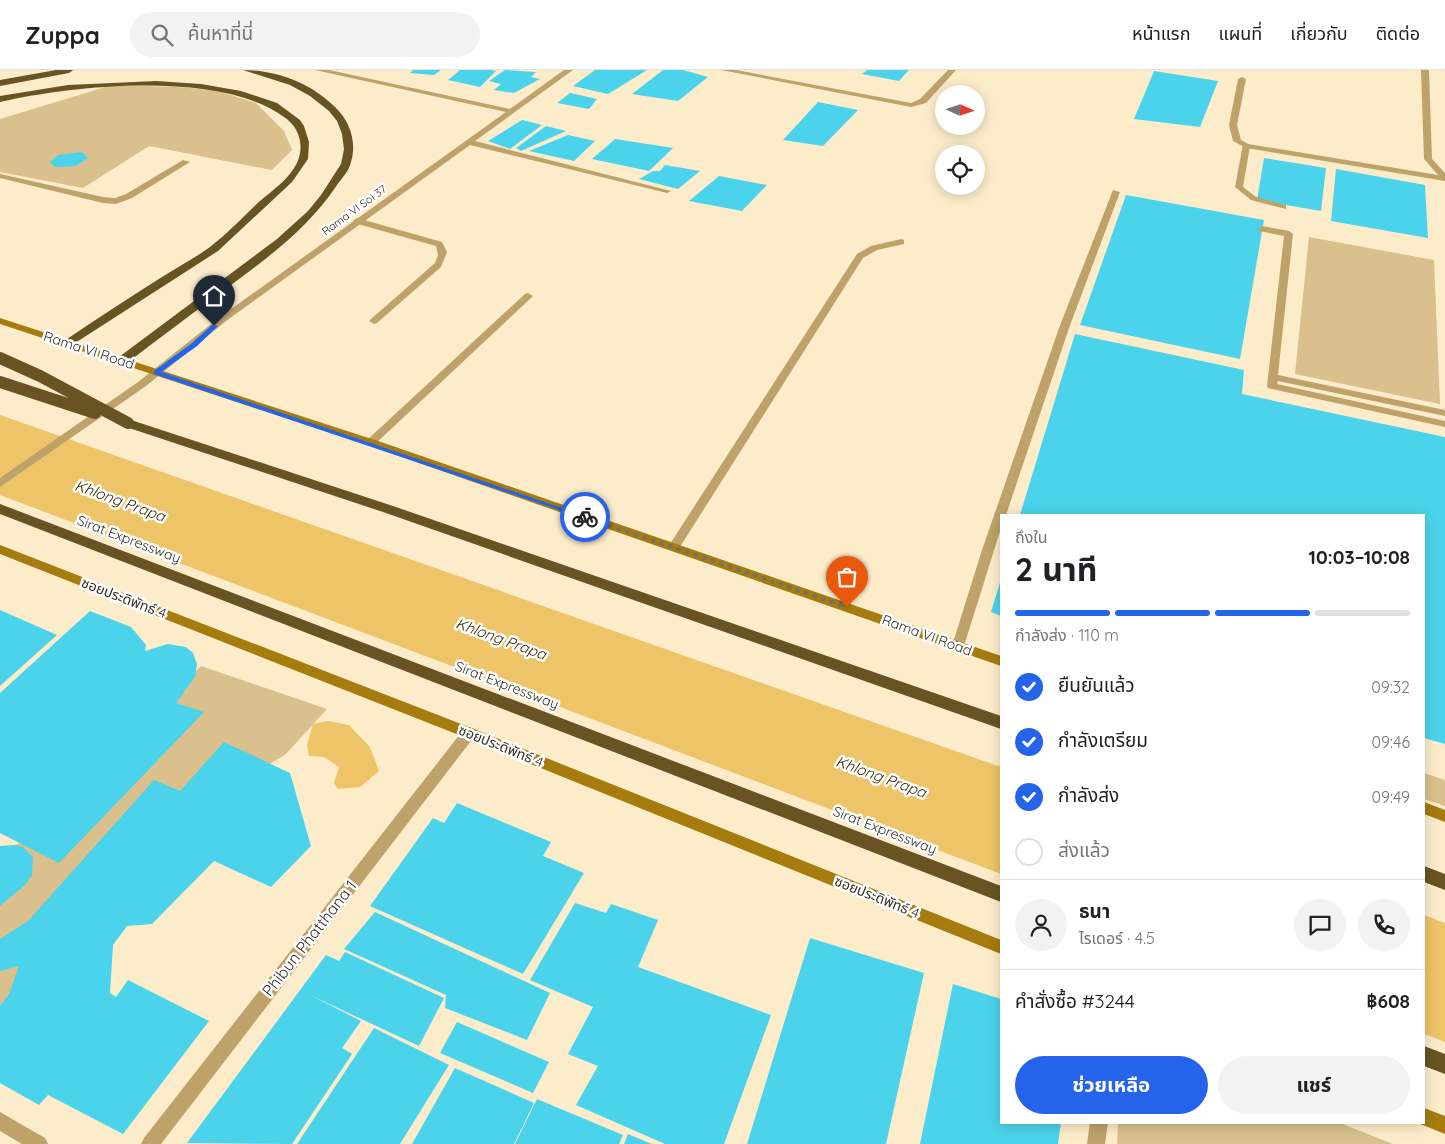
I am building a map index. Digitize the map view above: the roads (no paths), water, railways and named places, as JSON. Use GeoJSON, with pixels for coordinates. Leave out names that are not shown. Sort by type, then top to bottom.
{"type":"FeatureCollection","features":[{"type":"Feature","properties":{"kind":"highway"},"geometry":{"type":"LineString","coordinates":[[0,83],[69,70]]}},
{"type":"Feature","properties":{"kind":"highway"},"geometry":{"type":"LineString","coordinates":[[123,360],[271,248],[311,213],[333,186],[346,164],[349,142],[341,118],[324,100],[302,86],[274,76],[247,70]]}},
{"type":"Feature","properties":{"kind":"highway"},"geometry":{"type":"LineString","coordinates":[[0,99],[57,86],[140,79],[213,82],[250,91],[271,100],[292,116],[302,130],[305,148],[300,165],[283,185],[214,248],[68,342]]}},
{"type":"Feature","properties":{"kind":"highway"},"geometry":{"type":"LineString","coordinates":[[0,358],[57,385],[128,423]]}},
{"type":"Feature","properties":{"kind":"highway"},"geometry":{"type":"LineString","coordinates":[[0,382],[388,509],[1000,724]]}},
{"type":"Feature","properties":{"kind":"highway","name":"Sirat Expressway"},"geometry":{"type":"LineString","coordinates":[[0,509],[1000,894]]}},
{"type":"Feature","properties":{"kind":"highway"},"geometry":{"type":"LineString","coordinates":[[1425,874],[1445,882]]}},
{"type":"Feature","properties":{"kind":"highway"},"geometry":{"type":"LineString","coordinates":[[1425,1056],[1445,1064]]}},
{"type":"Feature","properties":{"kind":"main road","name":"Rama VI Road"},"geometry":{"type":"LineString","coordinates":[[0,321],[370,443],[1000,661]]}},
{"type":"Feature","properties":{"kind":"main road","name":"ซอยประดิพัทธ์ 4"},"geometry":{"type":"LineString","coordinates":[[0,549],[469,733],[1000,947]]}},
{"type":"Feature","properties":{"kind":"main road"},"geometry":{"type":"LineString","coordinates":[[1425,808],[1445,816]]}},
{"type":"Feature","properties":{"kind":"main road"},"geometry":{"type":"LineString","coordinates":[[1425,1117],[1445,1125]]}},
{"type":"Feature","properties":{"kind":"street"},"geometry":{"type":"LineString","coordinates":[[319,70],[511,111]]}},
{"type":"Feature","properties":{"kind":"street","name":"Rama VI Soi 37"},"geometry":{"type":"LineString","coordinates":[[0,483],[194,345],[223,319],[569,70]]}},
{"type":"Feature","properties":{"kind":"street"},"geometry":{"type":"LineString","coordinates":[[725,70],[911,105],[923,101],[952,70]]}},
{"type":"Feature","properties":{"kind":"street"},"geometry":{"type":"LineString","coordinates":[[1425,70],[1428,159],[1445,178]]}},
{"type":"Feature","properties":{"kind":"street"},"geometry":{"type":"LineString","coordinates":[[1242,80],[1233,126],[1237,141],[1246,146],[1445,178]]}},
{"type":"Feature","properties":{"kind":"street"},"geometry":{"type":"LineString","coordinates":[[468,142],[667,191]]}},
{"type":"Feature","properties":{"kind":"street"},"geometry":{"type":"LineString","coordinates":[[1246,146],[1239,187],[1244,194],[1257,200],[1283,206]]}},
{"type":"Feature","properties":{"kind":"street"},"geometry":{"type":"LineString","coordinates":[[0,176],[103,200],[116,201],[129,196],[186,162]]}},
{"type":"Feature","properties":{"kind":"street"},"geometry":{"type":"LineString","coordinates":[[1000,514],[1064,328],[1116,192]]}},
{"type":"Feature","properties":{"kind":"street"},"geometry":{"type":"LineString","coordinates":[[357,222],[439,244],[443,250],[443,257],[438,265],[374,321]]}},
{"type":"Feature","properties":{"kind":"street"},"geometry":{"type":"LineString","coordinates":[[1262,229],[1289,234],[1272,381]]}},
{"type":"Feature","properties":{"kind":"street"},"geometry":{"type":"LineString","coordinates":[[674,547],[860,256],[874,248],[902,242]]}},
{"type":"Feature","properties":{"kind":"street"},"geometry":{"type":"LineString","coordinates":[[370,443],[528,296]]}},
{"type":"Feature","properties":{"kind":"street"},"geometry":{"type":"LineString","coordinates":[[1272,381],[1445,413]]}},
{"type":"Feature","properties":{"kind":"street"},"geometry":{"type":"LineString","coordinates":[[1272,381],[1445,424]]}},
{"type":"Feature","properties":{"kind":"street"},"geometry":{"type":"LineString","coordinates":[[958,646],[1000,515]]}},
{"type":"Feature","properties":{"kind":"street","name":"Phibun Phatthana 1"},"geometry":{"type":"LineString","coordinates":[[150,1144],[469,733]]}},
{"type":"Feature","properties":{"kind":"street"},"geometry":{"type":"LineString","coordinates":[[0,1122],[39,1144]]}},
{"type":"Feature","properties":{"kind":"street"},"geometry":{"type":"LineString","coordinates":[[1096,1144],[1099,1124]]}},
{"type":"Feature","properties":{"kind":"water","name":"Khlong Prapa"},"geometry":{"type":"Polygon","coordinates":[[[0,415],[1000,767],[1000,874],[0,495],[0,415]]]}},
{"type":"Feature","properties":{"kind":"water"},"geometry":{"type":"Polygon","coordinates":[[[328,721],[349,725],[370,747],[379,771],[360,787],[338,789],[334,783],[339,767],[324,757],[309,756],[307,745],[313,724],[328,721]]]}},
{"type":"Feature","properties":{"kind":"water"},"geometry":{"type":"Polygon","coordinates":[[[1425,915],[1445,923],[1445,1042],[1425,1034],[1425,915]]]}}]}
